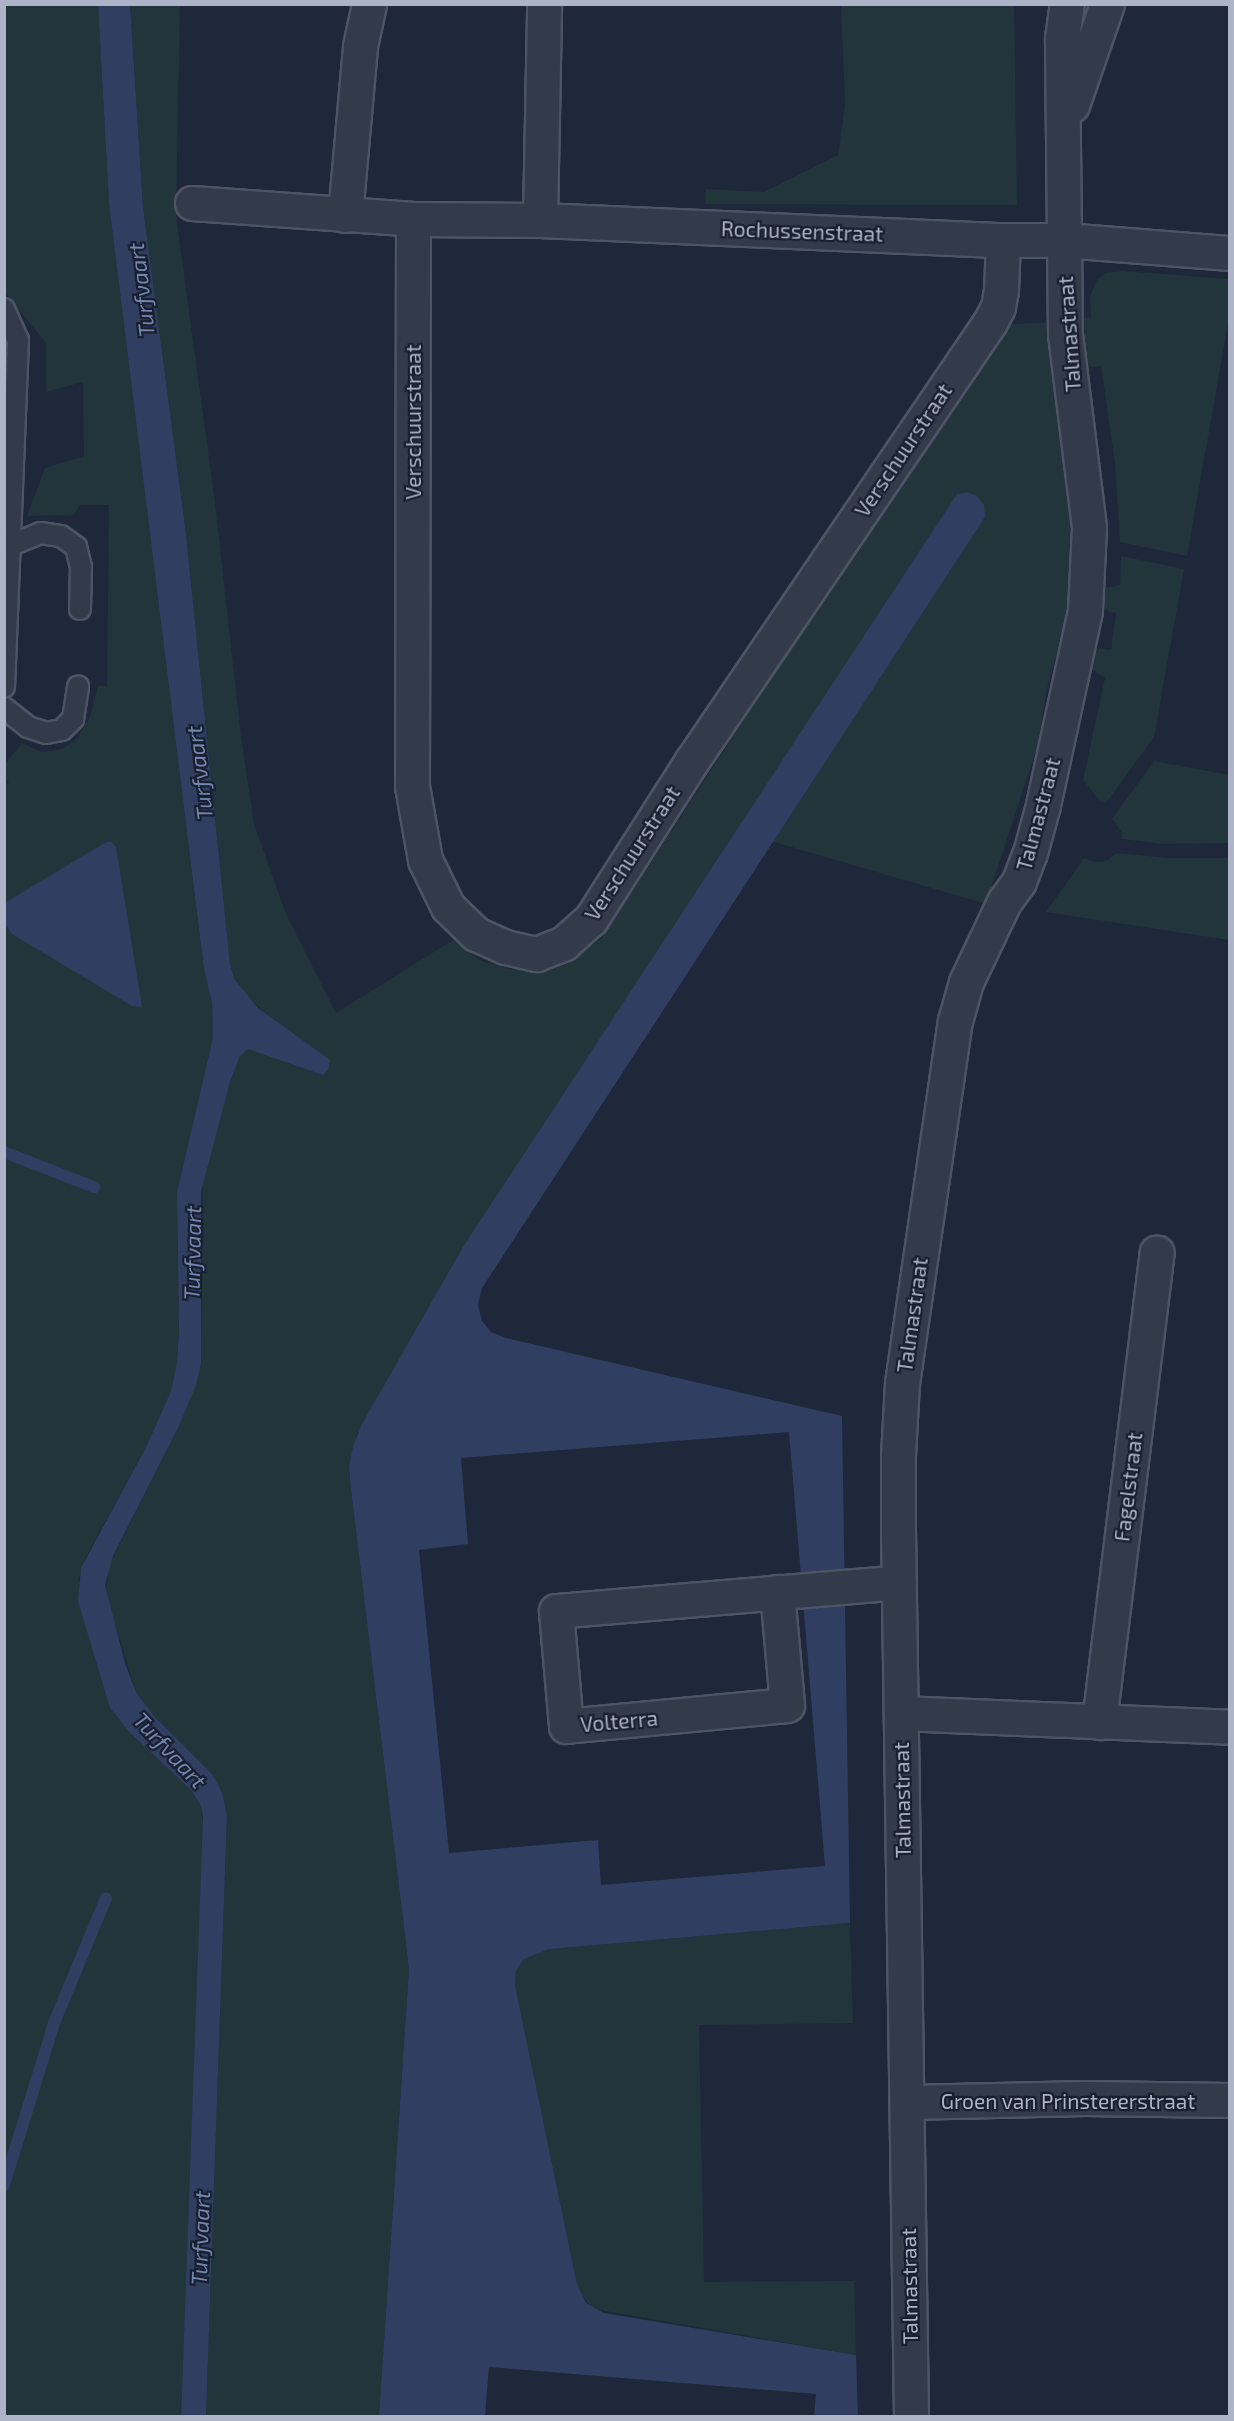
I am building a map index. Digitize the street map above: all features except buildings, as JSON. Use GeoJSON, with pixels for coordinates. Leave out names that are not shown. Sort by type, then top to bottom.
{"type":"FeatureCollection","features":[{"type":"Feature","properties":{"kind":"street"},"geometry":{"type":"LineString","coordinates":[[345,215],[360,46],[369,4]]}},
{"type":"Feature","properties":{"kind":"street"},"geometry":{"type":"LineString","coordinates":[[540,220],[544,4]]}},
{"type":"Feature","properties":{"kind":"street"},"geometry":{"type":"LineString","coordinates":[[1064,240],[1062,38],[1067,4]]}},
{"type":"Feature","properties":{"kind":"street"},"geometry":{"type":"LineString","coordinates":[[1064,127],[1107,4]]}},
{"type":"Feature","properties":{"kind":"street","name":"Rochussenstraat"},"geometry":{"type":"LineString","coordinates":[[192,203],[413,219],[540,220],[1003,240],[1064,240],[1230,253]]}},
{"type":"Feature","properties":{"kind":"street","name":"Verschuurstraat"},"geometry":{"type":"LineString","coordinates":[[413,219],[412,786],[425,860],[448,907],[476,934],[505,947],[536,954],[564,943],[591,919],[691,762],[990,322],[998,307],[1001,290],[1003,240]]}},
{"type":"Feature","properties":{"kind":"street","name":"Talmastraat"},"geometry":{"type":"LineString","coordinates":[[911,2416],[898,1582],[898,1456],[902,1383],[955,1022],[966,982],[1004,902],[1019,881],[1030,853],[1043,805],[1085,610],[1089,527],[1065,334],[1064,240]]}},
{"type":"Feature","properties":{"kind":"street","name":"Fagelstraat"},"geometry":{"type":"LineString","coordinates":[[1099,1722],[1157,1253]]}},
{"type":"Feature","properties":{"kind":"street","name":"Volterra"},"geometry":{"type":"LineString","coordinates":[[790,1591],[787,1705],[566,1726],[556,1611],[790,1591],[846,1587],[898,1582]]}},
{"type":"Feature","properties":{"kind":"street"},"geometry":{"type":"LineString","coordinates":[[901,1713],[1230,1727]]}},
{"type":"Feature","properties":{"kind":"street","name":"Groen van Prinstererstraat"},"geometry":{"type":"LineString","coordinates":[[907,2102],[1084,2098],[1230,2100]]}},
{"type":"Feature","properties":{"kind":"lane"},"geometry":{"type":"LineString","coordinates":[[4,309],[18,340],[4,687]]}},
{"type":"Feature","properties":{"kind":"lane"},"geometry":{"type":"LineString","coordinates":[[11,545],[41,533],[61,536],[76,547],[81,567],[80,609]]}},
{"type":"Feature","properties":{"kind":"lane"},"geometry":{"type":"LineString","coordinates":[[4,708],[28,728],[46,733],[62,729],[73,718],[78,686]]}},
{"type":"Feature","properties":{"kind":"shaded area"},"geometry":{"type":"Polygon","coordinates":[[[98,4],[109,204],[204,969],[212,1003],[213,1037],[177,1192],[179,1331],[177,1362],[171,1391],[146,1447],[85,1559],[79,1579],[110,1708],[129,1732],[191,1790],[201,1806],[204,1829],[181,2416],[5,2416],[4,787],[9,782],[5,778],[5,764],[22,743],[41,752],[62,749],[77,739],[90,717],[98,686],[107,686],[109,505],[80,505],[74,515],[27,516],[45,468],[84,456],[83,382],[46,392],[46,343],[5,293],[4,5],[98,4]]]}},
{"type":"Feature","properties":{"kind":"shaded area"},"geometry":{"type":"Polygon","coordinates":[[[130,5],[180,5],[176,216],[215,502],[241,736],[254,824],[286,914],[336,1013],[453,940],[479,960],[510,969],[556,968],[601,939],[1002,325],[1048,322],[1070,503],[1071,599],[1047,689],[1038,744],[986,904],[771,841],[985,517],[357,1434],[349,1468],[351,1490],[409,1969],[379,2416],[206,2416],[227,1815],[222,1792],[212,1774],[155,1717],[136,1692],[106,1595],[109,1565],[179,1426],[201,1364],[203,1180],[230,1082],[240,1056],[271,1018],[246,996],[235,980],[230,964],[186,534],[143,207],[130,5]]]}},
{"type":"Feature","properties":{"kind":"shaded area"},"geometry":{"type":"Polygon","coordinates":[[[841,5],[1014,5],[1017,205],[705,204],[706,189],[764,192],[838,155],[845,105],[841,5]]]}},
{"type":"Feature","properties":{"kind":"shaded area"},"geometry":{"type":"Polygon","coordinates":[[[1122,271],[1229,279],[1229,318],[1187,556],[1120,542],[1115,464],[1101,366],[1087,367],[1084,318],[1091,317],[1090,296],[1097,280],[1106,273],[1122,271]]]}},
{"type":"Feature","properties":{"kind":"shaded area"},"geometry":{"type":"Polygon","coordinates":[[[1121,556],[1184,569],[1154,737],[1106,803],[1101,802],[1083,780],[1105,678],[1090,668],[1094,652],[1099,648],[1111,650],[1116,613],[1109,612],[1100,606],[1100,589],[1120,585],[1121,556]]]}},
{"type":"Feature","properties":{"kind":"shaded area"},"geometry":{"type":"Polygon","coordinates":[[[1154,761],[1229,775],[1229,843],[1164,844],[1122,839],[1121,831],[1112,819],[1154,761]]]}},
{"type":"Feature","properties":{"kind":"shaded area"},"geometry":{"type":"Polygon","coordinates":[[[1117,853],[1168,858],[1229,858],[1229,940],[1046,912],[1084,858],[1096,862],[1106,861],[1117,853]]]}},
{"type":"Feature","properties":{"kind":"shaded area"},"geometry":{"type":"Polygon","coordinates":[[[850,1923],[853,2023],[699,2025],[704,2282],[854,2281],[856,2355],[594,2309],[580,2294],[577,2284],[515,1985],[516,1971],[524,1959],[550,1949],[850,1923]]]}},
{"type":"Feature","properties":{"kind":"water","name":"Turfvaart"},"geometry":{"type":"Polygon","coordinates":[[[98,5],[130,5],[143,207],[186,534],[230,964],[235,980],[258,1008],[330,1060],[329,1068],[323,1075],[248,1049],[240,1056],[230,1082],[201,1192],[201,1364],[196,1385],[179,1426],[113,1556],[105,1585],[125,1663],[136,1692],[155,1717],[212,1774],[222,1792],[227,1815],[206,2416],[181,2416],[203,1818],[201,1806],[191,1790],[129,1732],[110,1708],[78,1601],[81,1568],[146,1447],[171,1391],[177,1362],[179,1331],[177,1192],[213,1037],[212,1003],[204,969],[109,204],[98,5]]]}},
{"type":"Feature","properties":{"kind":"water"},"geometry":{"type":"Polygon","coordinates":[[[967,492],[977,496],[984,505],[985,517],[482,1288],[478,1305],[482,1321],[491,1332],[506,1338],[842,1416],[850,1923],[550,1949],[524,1959],[516,1971],[515,1985],[577,2284],[586,2303],[604,2313],[856,2355],[858,2416],[814,2416],[816,2394],[489,2367],[485,2416],[379,2416],[409,1969],[351,1490],[349,1468],[353,1446],[362,1424],[463,1247],[957,494],[967,492]],[[789,1432],[461,1458],[468,1544],[419,1550],[449,1853],[598,1840],[601,1885],[825,1866],[789,1432]]]}},
{"type":"Feature","properties":{"kind":"water"},"geometry":{"type":"Polygon","coordinates":[[[106,842],[112,842],[116,847],[142,1007],[132,1006],[12,934],[5,924],[6,902],[106,842]]]}},
{"type":"Feature","properties":{"kind":"waterway"},"geometry":{"type":"LineString","coordinates":[[4,1152],[94,1187]]}},
{"type":"Feature","properties":{"kind":"waterway"},"geometry":{"type":"LineString","coordinates":[[4,2185],[54,2023],[106,1898]]}}]}
